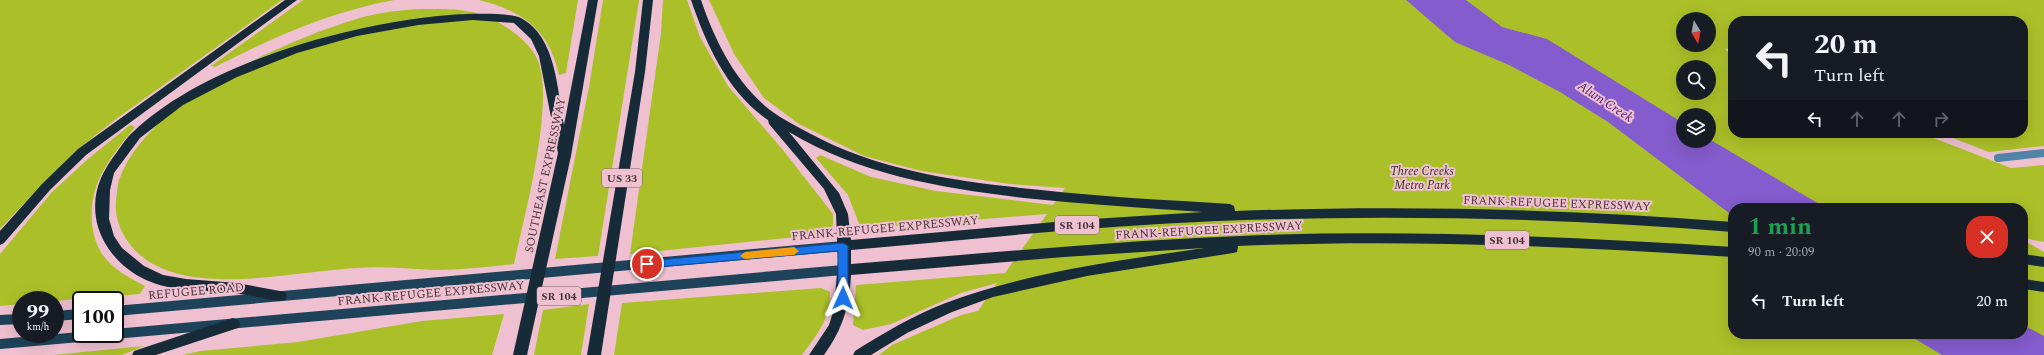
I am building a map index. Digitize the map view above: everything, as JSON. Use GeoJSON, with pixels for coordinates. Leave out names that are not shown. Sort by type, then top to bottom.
{"type":"FeatureCollection","features":[{"type":"Feature","properties":{"kind":"highway"},"geometry":{"type":"LineString","coordinates":[[0,240],[46,187],[82,152],[292,0]]}},
{"type":"Feature","properties":{"kind":"highway","name":"SOUTHEAST EXPRESSWAY"},"geometry":{"type":"LineString","coordinates":[[520,355],[565,156],[583,66],[593,0]]}},
{"type":"Feature","properties":{"kind":"highway","name":"US 33"},"geometry":{"type":"LineString","coordinates":[[594,355],[640,72],[648,0]]}},
{"type":"Feature","properties":{"kind":"highway"},"geometry":{"type":"LineString","coordinates":[[696,0],[703,23],[720,58],[752,99],[766,112],[835,196],[842,213],[843,270],[841,310],[824,344],[816,355]]}},
{"type":"Feature","properties":{"kind":"highway"},"geometry":{"type":"LineString","coordinates":[[481,6],[517,20],[530,30],[546,54],[565,156]]}},
{"type":"Feature","properties":{"kind":"highway"},"geometry":{"type":"LineString","coordinates":[[240,59],[192,86],[167,105],[143,126],[124,148],[109,171],[102,196],[102,219],[108,240],[124,258],[140,271],[163,281],[183,285],[236,288],[280,296]]}},
{"type":"Feature","properties":{"kind":"highway"},"geometry":{"type":"LineString","coordinates":[[766,112],[814,142],[850,158],[895,173],[944,184],[1094,200],[1312,214]]}},
{"type":"Feature","properties":{"kind":"highway","name":"FRANK-REFUGEE EXPRESSWAY"},"geometry":{"type":"LineString","coordinates":[[843,246],[1124,221],[1312,214],[1457,212],[1617,218],[1728,226]]}},
{"type":"Feature","properties":{"kind":"highway","name":"FRANK-REFUGEE EXPRESSWAY"},"geometry":{"type":"LineString","coordinates":[[843,270],[1196,243],[1281,240],[1468,238],[1638,245],[1728,252]]}},
{"type":"Feature","properties":{"kind":"highway"},"geometry":{"type":"LineString","coordinates":[[860,355],[889,335],[942,308],[1013,286],[1065,275],[1281,240]]}},
{"type":"Feature","properties":{"kind":"highway"},"geometry":{"type":"LineString","coordinates":[[2028,260],[2044,262]]}},
{"type":"Feature","properties":{"kind":"highway"},"geometry":{"type":"LineString","coordinates":[[2028,285],[2044,288]]}},
{"type":"Feature","properties":{"kind":"highway"},"geometry":{"type":"LineString","coordinates":[[139,355],[233,324]]}},
{"type":"Feature","properties":{"kind":"main road","name":"FRANK-REFUGEE EXPRESSWAY"},"geometry":{"type":"LineString","coordinates":[[280,296],[843,246]]}},
{"type":"Feature","properties":{"kind":"main road","name":"FRANK-REFUGEE EXPRESSWAY"},"geometry":{"type":"LineString","coordinates":[[233,324],[843,270]]}},
{"type":"Feature","properties":{"kind":"main road","name":"REFUGEE ROAD"},"geometry":{"type":"LineString","coordinates":[[124,310],[280,296]]}},
{"type":"Feature","properties":{"kind":"main road"},"geometry":{"type":"LineString","coordinates":[[0,320],[12,319]]}},
{"type":"Feature","properties":{"kind":"main road"},"geometry":{"type":"LineString","coordinates":[[0,344],[233,324]]}},
{"type":"Feature","properties":{"kind":"street"},"geometry":{"type":"LineString","coordinates":[[1998,158],[2044,153]]}},
{"type":"Feature","properties":{"kind":"green space"},"geometry":{"type":"Polygon","coordinates":[[[0,0],[282,0],[116,119],[77,150],[0,229],[0,0]]]}},
{"type":"Feature","properties":{"kind":"green space"},"geometry":{"type":"Polygon","coordinates":[[[303,0],[394,0],[347,11],[302,27],[215,67],[211,66],[303,0]]]}},
{"type":"Feature","properties":{"kind":"green space"},"geometry":{"type":"Polygon","coordinates":[[[479,0],[578,0],[566,73],[559,75],[548,45],[541,34],[531,24],[521,16],[508,10],[479,0]]]}},
{"type":"Feature","properties":{"kind":"green space"},"geometry":{"type":"Polygon","coordinates":[[[603,0],[639,0],[598,256],[555,259],[589,87],[603,0]]]}},
{"type":"Feature","properties":{"kind":"green space"},"geometry":{"type":"Polygon","coordinates":[[[663,0],[687,0],[700,37],[728,86],[783,150],[833,214],[833,225],[826,234],[630,254],[661,33],[663,0]]]}},
{"type":"Feature","properties":{"kind":"green space","name":"Three Creeks Metro Park"},"geometry":{"type":"Polygon","coordinates":[[[709,0],[2044,0],[2044,146],[1989,152],[1953,138],[2028,138],[2028,16],[1728,16],[1728,49],[1725,49],[1728,52],[1728,138],[1934,138],[2011,168],[2044,165],[2044,242],[2028,239],[2028,203],[1728,203],[1728,339],[2028,339],[2028,243],[2044,252],[2044,355],[879,355],[892,345],[961,315],[978,311],[997,283],[961,293],[891,324],[863,330],[853,325],[856,285],[1005,273],[1047,214],[861,229],[848,195],[816,158],[820,155],[871,177],[936,191],[1053,205],[1065,188],[1010,184],[921,171],[864,156],[799,124],[764,98],[734,54],[709,0]]]}},
{"type":"Feature","properties":{"kind":"green space"},"geometry":{"type":"Polygon","coordinates":[[[420,9],[459,10],[472,12],[491,19],[510,30],[527,44],[534,52],[538,61],[542,80],[543,104],[541,132],[514,264],[445,270],[367,267],[253,278],[199,278],[175,273],[153,264],[138,253],[131,245],[125,237],[117,219],[117,187],[134,151],[158,124],[189,99],[223,77],[260,57],[297,40],[363,17],[420,9]]]}},
{"type":"Feature","properties":{"kind":"green space"},"geometry":{"type":"Polygon","coordinates":[[[130,125],[135,127],[112,157],[96,186],[92,206],[92,226],[97,245],[106,259],[116,269],[145,286],[140,294],[124,295],[124,291],[72,291],[72,300],[64,300],[64,291],[12,291],[12,305],[0,306],[0,254],[52,192],[88,159],[130,125]]]}},
{"type":"Feature","properties":{"kind":"green space"},"geometry":{"type":"Polygon","coordinates":[[[821,288],[830,292],[828,311],[822,326],[802,355],[614,355],[622,303],[821,288]]]}},
{"type":"Feature","properties":{"kind":"green space"},"geometry":{"type":"Polygon","coordinates":[[[589,304],[581,355],[534,355],[543,310],[589,304]]]}},
{"type":"Feature","properties":{"kind":"green space"},"geometry":{"type":"Polygon","coordinates":[[[504,314],[492,355],[182,355],[201,351],[298,342],[422,321],[504,314]]]}},
{"type":"Feature","properties":{"kind":"green space"},"geometry":{"type":"Polygon","coordinates":[[[144,346],[122,355],[53,355],[144,346]]]}},
{"type":"Feature","properties":{"kind":"water","name":"Alum Creek"},"geometry":{"type":"Polygon","coordinates":[[[1406,0],[1466,0],[1502,27],[1547,39],[1676,119],[1676,148],[1716,148],[1716,143],[1818,203],[1728,203],[1728,212],[1608,122],[1560,92],[1509,65],[1455,42],[1406,0]]]}},
{"type":"Feature","properties":{"kind":"water"},"geometry":{"type":"Polygon","coordinates":[[[2028,328],[2044,336],[2044,355],[1942,355],[1915,339],[2028,339],[2028,328]]]}},
{"type":"Feature","properties":{"kind":"slow traffic"},"geometry":{"type":"LineString","coordinates":[[745,256],[794,251]]}},
{"type":"Feature","properties":{"kind":"route"},"geometry":{"type":"LineString","coordinates":[[647,264],[843,246],[843,298]]}}]}
